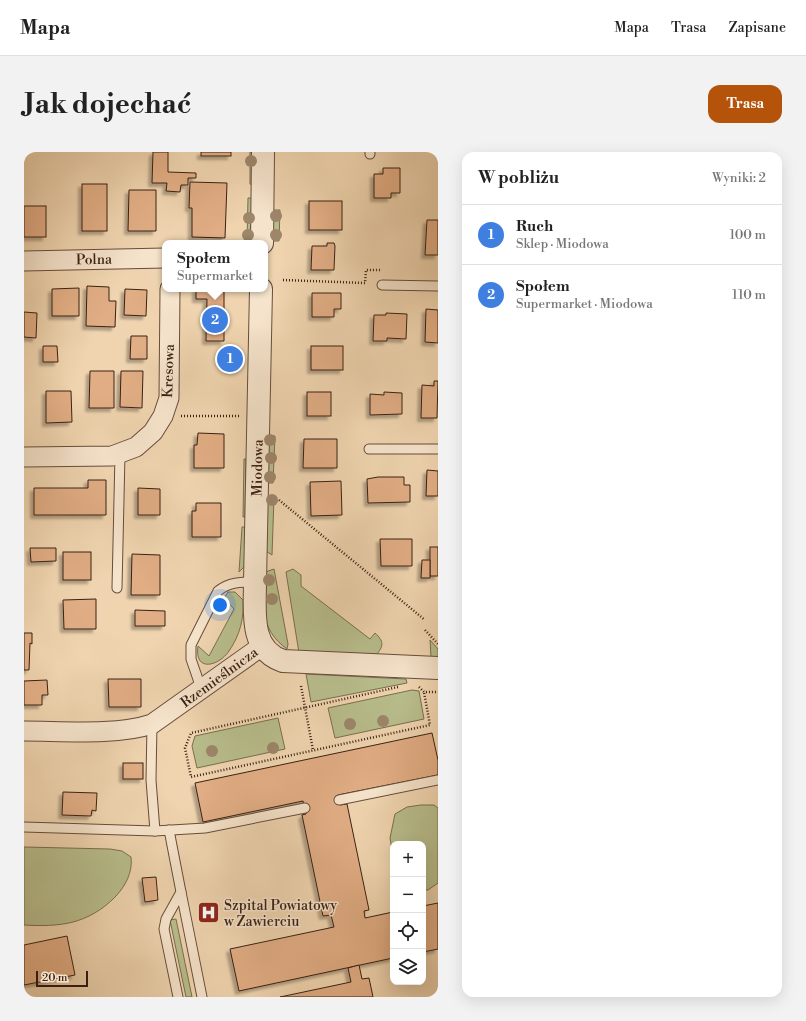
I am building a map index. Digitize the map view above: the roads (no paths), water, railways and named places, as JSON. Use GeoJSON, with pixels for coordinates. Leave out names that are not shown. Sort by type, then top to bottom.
{"type":"FeatureCollection","features":[{"type":"Feature","properties":{"kind":"street"},"geometry":{"type":"LineString","coordinates":[[262,240],[263,152]]}},
{"type":"Feature","properties":{"kind":"street","name":"Polna"},"geometry":{"type":"LineString","coordinates":[[24,261],[162,258]]}},
{"type":"Feature","properties":{"kind":"street","name":"Kresowa"},"geometry":{"type":"LineString","coordinates":[[24,457],[112,456],[136,447],[145,441],[153,432],[163,416],[169,398],[170,292]]}},
{"type":"Feature","properties":{"kind":"street","name":"Miodowa"},"geometry":{"type":"LineString","coordinates":[[261,292],[255,620],[262,646]]}},
{"type":"Feature","properties":{"kind":"street","name":"Rzemieślnicza"},"geometry":{"type":"LineString","coordinates":[[24,731],[114,730],[132,729],[152,724],[262,646],[272,657],[283,661],[438,668]]}},
{"type":"Feature","properties":{"kind":"lane"},"geometry":{"type":"LineString","coordinates":[[382,284],[438,286]]}},
{"type":"Feature","properties":{"kind":"lane"},"geometry":{"type":"LineString","coordinates":[[369,449],[438,449]]}},
{"type":"Feature","properties":{"kind":"lane"},"geometry":{"type":"LineString","coordinates":[[117,588],[120,454]]}},
{"type":"Feature","properties":{"kind":"lane"},"geometry":{"type":"LineString","coordinates":[[201,688],[190,651],[191,645],[214,598],[218,591],[224,586],[235,582],[255,582]]}},
{"type":"Feature","properties":{"kind":"lane"},"geometry":{"type":"LineString","coordinates":[[152,724],[152,780],[155,831]]}},
{"type":"Feature","properties":{"kind":"lane"},"geometry":{"type":"LineString","coordinates":[[339,800],[438,780]]}},
{"type":"Feature","properties":{"kind":"lane"},"geometry":{"type":"LineString","coordinates":[[24,827],[155,831],[205,828],[305,808]]}},
{"type":"Feature","properties":{"kind":"lane"},"geometry":{"type":"LineString","coordinates":[[169,830],[202,997]]}},
{"type":"Feature","properties":{"kind":"lane"},"geometry":{"type":"LineString","coordinates":[[178,997],[164,924],[181,892]]}},
{"type":"Feature","properties":{"kind":"place","name":"Społem"},"geometry":{"type":"Point","coordinates":[215,320]}},
{"type":"Feature","properties":{"kind":"place","name":"Ruch"},"geometry":{"type":"Point","coordinates":[230,359]}},
{"type":"Feature","properties":{"kind":"place","name":"Szpital Powiatowy w Zawierciu"},"geometry":{"type":"Point","coordinates":[208,913]}}]}
